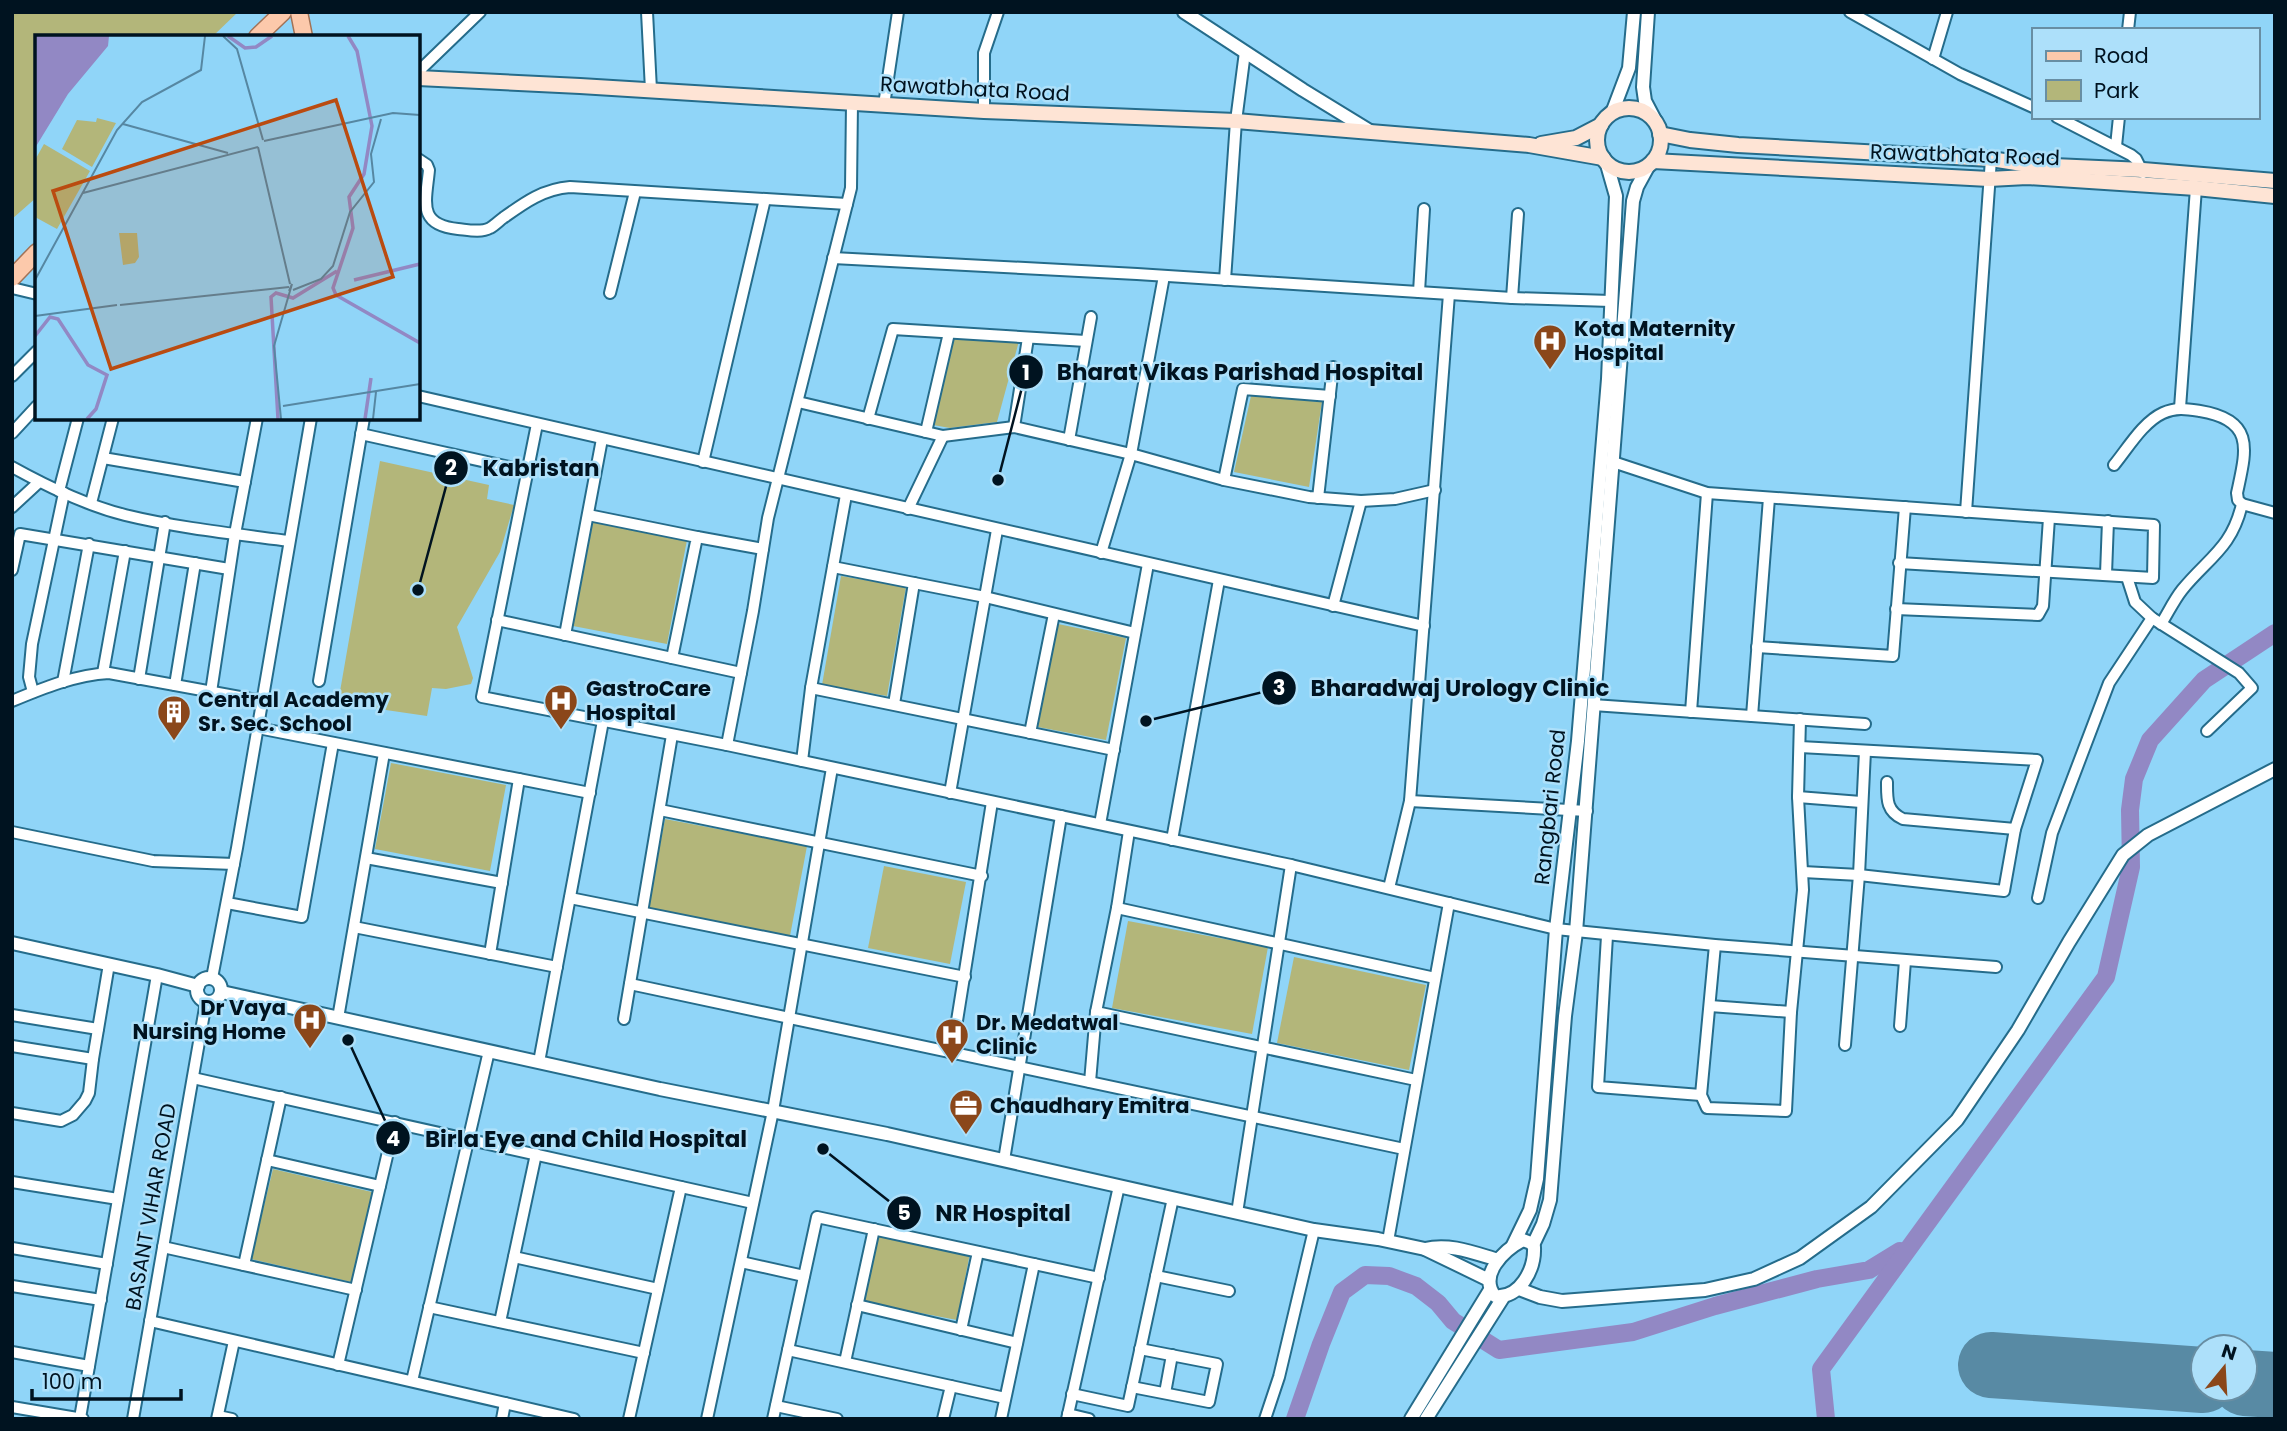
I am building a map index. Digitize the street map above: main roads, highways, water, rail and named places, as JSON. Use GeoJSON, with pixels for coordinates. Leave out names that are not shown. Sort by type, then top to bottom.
{"type":"FeatureCollection","features":[{"type":"Feature","properties":{"kind":"main road"},"geometry":{"type":"LineString","coordinates":[[259,35],[283,12]]}},
{"type":"Feature","properties":{"kind":"main road"},"geometry":{"type":"LineString","coordinates":[[299,12],[304,35]]}},
{"type":"Feature","properties":{"kind":"main road","name":"Rawatbhata Road"},"geometry":{"type":"LineString","coordinates":[[420,78],[984,111],[1236,121],[1529,145],[1605,160]]}},
{"type":"Feature","properties":{"kind":"main road"},"geometry":{"type":"LineString","coordinates":[[1645,101],[1659,117],[1690,140]]}},
{"type":"Feature","properties":{"kind":"main road"},"geometry":{"type":"LineString","coordinates":[[1621,109],[1641,110],[1658,128],[1659,151],[1651,163],[1632,171],[1613,167],[1605,160],[1597,142],[1601,125],[1612,113],[1621,109]]}},
{"type":"Feature","properties":{"kind":"main road","name":"Rawatbhata Road"},"geometry":{"type":"LineString","coordinates":[[1529,145],[1576,138],[1601,125]]}},
{"type":"Feature","properties":{"kind":"main road","name":"Rawatbhata Road"},"geometry":{"type":"LineString","coordinates":[[1658,128],[1690,140],[1849,153],[1991,159],[2144,177],[2196,188],[2275,196]]}},
{"type":"Feature","properties":{"kind":"main road","name":"Rawatbhata Road"},"geometry":{"type":"LineString","coordinates":[[1651,163],[1989,178],[2144,177],[2275,181]]}},
{"type":"Feature","properties":{"kind":"main road"},"geometry":{"type":"LineString","coordinates":[[12,278],[35,254]]}},
{"type":"Feature","properties":{"kind":"waterway"},"geometry":{"type":"LineString","coordinates":[[1826,1419],[1821,1369],[2106,977],[2131,867],[2130,810],[2134,779],[2150,740],[2204,680],[2275,633]]}},
{"type":"Feature","properties":{"kind":"waterway"},"geometry":{"type":"LineString","coordinates":[[1295,1419],[1342,1292],[1365,1275],[1389,1276],[1416,1286],[1438,1303],[1453,1321],[1499,1350],[1633,1332],[1715,1306],[1817,1279],[1869,1270],[1900,1251]]}},
{"type":"Feature","properties":{"kind":"place","name":"Kota Maternity Hospital"},"geometry":{"type":"Point","coordinates":[1550,371]}},
{"type":"Feature","properties":{"kind":"place","name":"Bharat Vikas Parishad Hospital"},"geometry":{"type":"Point","coordinates":[998,480]}},
{"type":"Feature","properties":{"kind":"place","name":"Kabristan"},"geometry":{"type":"Point","coordinates":[418,590]}},
{"type":"Feature","properties":{"kind":"place","name":"Bharadwaj Urology Clinic"},"geometry":{"type":"Point","coordinates":[1146,721]}},
{"type":"Feature","properties":{"kind":"place","name":"GastroCare Hospital"},"geometry":{"type":"Point","coordinates":[561,731]}},
{"type":"Feature","properties":{"kind":"place","name":"Central Academy Sr. Sec. School"},"geometry":{"type":"Point","coordinates":[174,742]}},
{"type":"Feature","properties":{"kind":"place","name":"Birla Eye and Child Hospital"},"geometry":{"type":"Point","coordinates":[348,1040]}},
{"type":"Feature","properties":{"kind":"place","name":"Dr Vaya Nursing Home"},"geometry":{"type":"Point","coordinates":[310,1050]}},
{"type":"Feature","properties":{"kind":"place","name":"Dr. Medatwal Clinic"},"geometry":{"type":"Point","coordinates":[952,1065]}},
{"type":"Feature","properties":{"kind":"place","name":"Chaudhary Emitra"},"geometry":{"type":"Point","coordinates":[966,1136]}},
{"type":"Feature","properties":{"kind":"place","name":"NR Hospital"},"geometry":{"type":"Point","coordinates":[823,1149]}}]}
